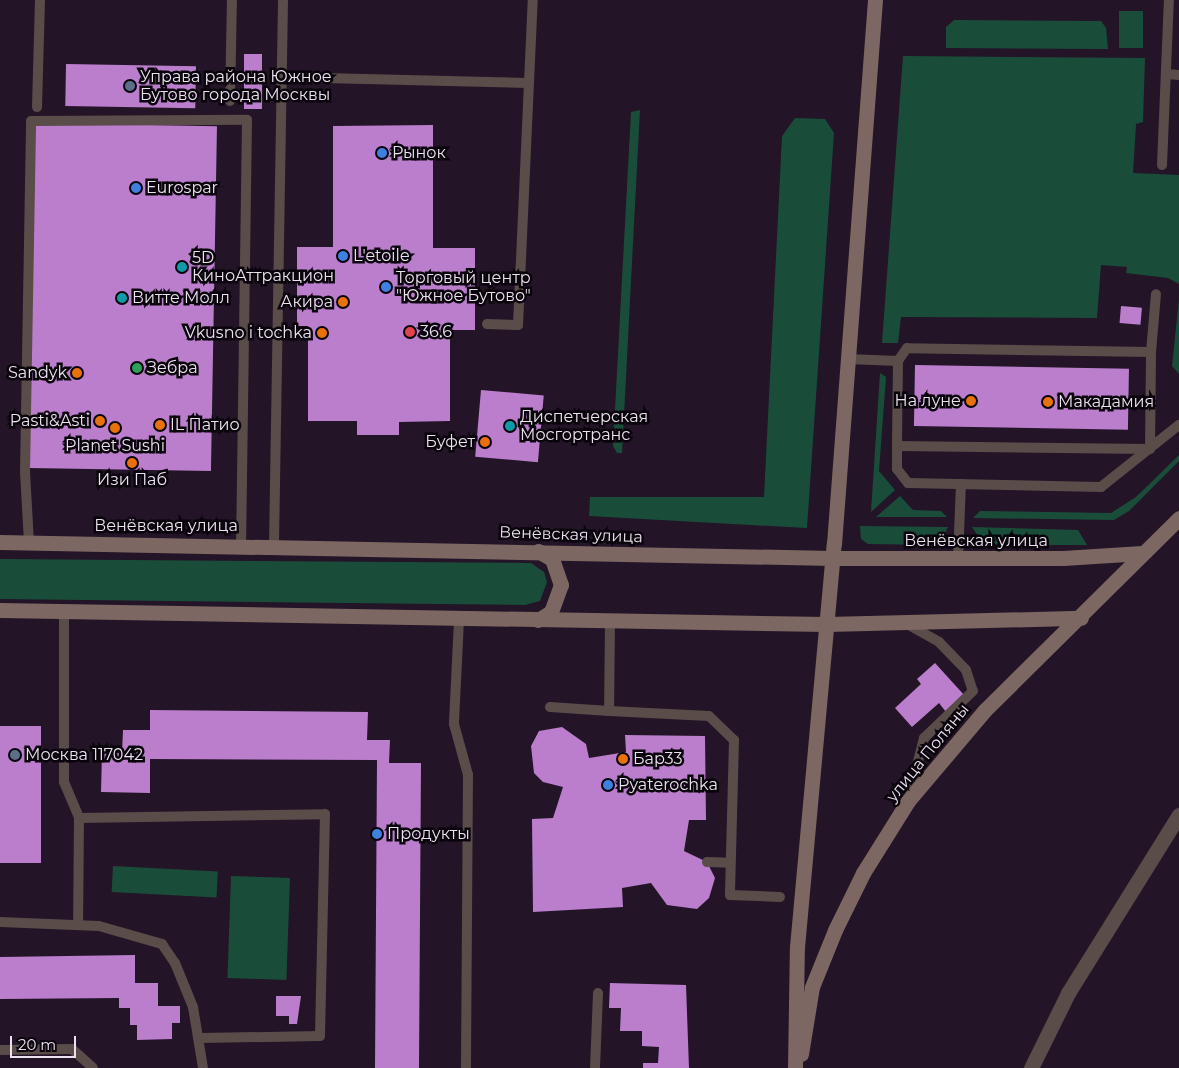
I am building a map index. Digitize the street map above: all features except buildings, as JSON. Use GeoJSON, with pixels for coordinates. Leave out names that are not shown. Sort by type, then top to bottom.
{"type":"FeatureCollection","features":[{"type":"Feature","properties":{"kind":"main road"},"geometry":{"type":"LineString","coordinates":[[797,1068],[797,947],[827,624],[875,0]]}},
{"type":"Feature","properties":{"kind":"main road","name":"улица Поляны"},"geometry":{"type":"LineString","coordinates":[[797,1068],[812,987],[835,930],[863,873],[908,801],[985,710],[1179,518]]}},
{"type":"Feature","properties":{"kind":"main road","name":"Венёвская улица"},"geometry":{"type":"LineString","coordinates":[[0,542],[274,544],[832,558],[958,558],[1142,553]]}},
{"type":"Feature","properties":{"kind":"main road"},"geometry":{"type":"LineString","coordinates":[[538,551],[552,559],[561,585],[551,612],[538,620]]}},
{"type":"Feature","properties":{"kind":"main road"},"geometry":{"type":"LineString","coordinates":[[0,610],[458,620],[827,624],[1080,618]]}},
{"type":"Feature","properties":{"kind":"street"},"geometry":{"type":"LineString","coordinates":[[1032,1068],[1068,993],[1179,815]]}},
{"type":"Feature","properties":{"kind":"lane"},"geometry":{"type":"LineString","coordinates":[[37,107],[40,0]]}},
{"type":"Feature","properties":{"kind":"lane"},"geometry":{"type":"LineString","coordinates":[[230,101],[232,0]]}},
{"type":"Feature","properties":{"kind":"lane"},"geometry":{"type":"LineString","coordinates":[[274,544],[283,0]]}},
{"type":"Feature","properties":{"kind":"lane"},"geometry":{"type":"LineString","coordinates":[[487,324],[518,325],[533,0]]}},
{"type":"Feature","properties":{"kind":"lane"},"geometry":{"type":"LineString","coordinates":[[1162,165],[1169,0]]}},
{"type":"Feature","properties":{"kind":"lane"},"geometry":{"type":"LineString","coordinates":[[1166,74],[1179,75]]}},
{"type":"Feature","properties":{"kind":"lane"},"geometry":{"type":"LineString","coordinates":[[282,77],[528,82]]}},
{"type":"Feature","properties":{"kind":"lane"},"geometry":{"type":"LineString","coordinates":[[29,542],[25,471],[31,121],[247,120],[241,544]]}},
{"type":"Feature","properties":{"kind":"lane"},"geometry":{"type":"LineString","coordinates":[[1150,449],[1151,352],[1156,294]]}},
{"type":"Feature","properties":{"kind":"lane"},"geometry":{"type":"LineString","coordinates":[[1151,352],[907,348],[898,361],[897,469],[908,483],[1100,487],[1179,425]]}},
{"type":"Feature","properties":{"kind":"lane"},"geometry":{"type":"LineString","coordinates":[[848,359],[898,361]]}},
{"type":"Feature","properties":{"kind":"lane"},"geometry":{"type":"LineString","coordinates":[[897,446],[1150,449]]}},
{"type":"Feature","properties":{"kind":"lane"},"geometry":{"type":"LineString","coordinates":[[958,558],[961,484]]}},
{"type":"Feature","properties":{"kind":"lane"},"geometry":{"type":"LineString","coordinates":[[64,611],[64,782],[79,818],[78,923]]}},
{"type":"Feature","properties":{"kind":"lane"},"geometry":{"type":"LineString","coordinates":[[458,620],[454,724],[468,775],[466,1068]]}},
{"type":"Feature","properties":{"kind":"lane"},"geometry":{"type":"LineString","coordinates":[[609,711],[610,621]]}},
{"type":"Feature","properties":{"kind":"lane"},"geometry":{"type":"LineString","coordinates":[[904,623],[939,642],[966,670],[973,691],[924,738],[908,801]]}},
{"type":"Feature","properties":{"kind":"lane"},"geometry":{"type":"LineString","coordinates":[[550,707],[710,716],[734,740],[730,895],[780,897]]}},
{"type":"Feature","properties":{"kind":"lane"},"geometry":{"type":"LineString","coordinates":[[79,818],[324,814],[320,1036],[201,1038]]}},
{"type":"Feature","properties":{"kind":"lane"},"geometry":{"type":"LineString","coordinates":[[707,862],[730,863]]}},
{"type":"Feature","properties":{"kind":"lane"},"geometry":{"type":"LineString","coordinates":[[0,922],[78,923],[162,944],[176,963],[201,1038],[203,1068]]}},
{"type":"Feature","properties":{"kind":"lane"},"geometry":{"type":"LineString","coordinates":[[595,1068],[598,993]]}},
{"type":"Feature","properties":{"kind":"lane"},"geometry":{"type":"LineString","coordinates":[[0,1050],[72,1049],[93,1068]]}},
{"type":"Feature","properties":{"kind":"green space"},"geometry":{"type":"Polygon","coordinates":[[[1119,11],[1143,11],[1143,48],[1119,48],[1119,11]]]}},
{"type":"Feature","properties":{"kind":"green space"},"geometry":{"type":"Polygon","coordinates":[[[954,20],[1101,21],[1106,28],[1108,49],[946,48],[946,27],[954,20]]]}},
{"type":"Feature","properties":{"kind":"green space"},"geometry":{"type":"Polygon","coordinates":[[[903,56],[1145,58],[1143,122],[1136,124],[1133,173],[1179,175],[1179,284],[1168,278],[1126,273],[1127,267],[1101,265],[1097,318],[901,317],[898,343],[882,343],[903,56]]]}},
{"type":"Feature","properties":{"kind":"green space"},"geometry":{"type":"Polygon","coordinates":[[[640,110],[622,453],[617,453],[613,446],[631,112],[640,110]]]}},
{"type":"Feature","properties":{"kind":"green space"},"geometry":{"type":"Polygon","coordinates":[[[795,118],[825,119],[834,133],[807,528],[589,516],[590,497],[764,497],[782,136],[795,118]]]}},
{"type":"Feature","properties":{"kind":"green space"},"geometry":{"type":"Polygon","coordinates":[[[1179,299],[1179,374],[1172,366],[1179,299]]]}},
{"type":"Feature","properties":{"kind":"green space"},"geometry":{"type":"Polygon","coordinates":[[[880,373],[886,377],[879,471],[895,490],[871,512],[880,373]]]}},
{"type":"Feature","properties":{"kind":"green space"},"geometry":{"type":"Polygon","coordinates":[[[1179,455],[1179,461],[1129,511],[1114,520],[973,518],[980,511],[1111,513],[1136,497],[1179,455]]]}},
{"type":"Feature","properties":{"kind":"green space"},"geometry":{"type":"Polygon","coordinates":[[[900,496],[913,510],[941,511],[947,517],[876,517],[900,496]]]}},
{"type":"Feature","properties":{"kind":"green space"},"geometry":{"type":"Polygon","coordinates":[[[860,526],[948,527],[943,537],[930,545],[868,544],[861,539],[860,526]]]}},
{"type":"Feature","properties":{"kind":"green space"},"geometry":{"type":"Polygon","coordinates":[[[972,527],[1078,530],[1087,545],[984,545],[972,527]]]}},
{"type":"Feature","properties":{"kind":"green space"},"geometry":{"type":"Polygon","coordinates":[[[0,559],[531,563],[544,572],[547,582],[540,601],[525,605],[0,599],[0,559]]]}},
{"type":"Feature","properties":{"kind":"green space"},"geometry":{"type":"Polygon","coordinates":[[[113,866],[218,871],[216,897],[112,892],[113,866]]]}},
{"type":"Feature","properties":{"kind":"green space"},"geometry":{"type":"Polygon","coordinates":[[[231,876],[290,878],[286,980],[227,978],[231,876]]]}},
{"type":"Feature","properties":{"kind":"place","name":"Управа района Южное Бутово города Москвы"},"geometry":{"type":"Point","coordinates":[130,86]}},
{"type":"Feature","properties":{"kind":"place","name":"Рынок"},"geometry":{"type":"Point","coordinates":[382,153]}},
{"type":"Feature","properties":{"kind":"place","name":"Eurospar"},"geometry":{"type":"Point","coordinates":[136,188]}},
{"type":"Feature","properties":{"kind":"place","name":"L'etoile"},"geometry":{"type":"Point","coordinates":[343,256]}},
{"type":"Feature","properties":{"kind":"place","name":"5D КиноАттракцион"},"geometry":{"type":"Point","coordinates":[182,267]}},
{"type":"Feature","properties":{"kind":"place","name":"Торговый центр \"Южное Бутово\""},"geometry":{"type":"Point","coordinates":[386,287]}},
{"type":"Feature","properties":{"kind":"place","name":"Витте Молл"},"geometry":{"type":"Point","coordinates":[122,298]}},
{"type":"Feature","properties":{"kind":"place","name":"Акира"},"geometry":{"type":"Point","coordinates":[343,302]}},
{"type":"Feature","properties":{"kind":"place","name":"36.6"},"geometry":{"type":"Point","coordinates":[410,332]}},
{"type":"Feature","properties":{"kind":"place","name":"Vkusno i tochka"},"geometry":{"type":"Point","coordinates":[322,333]}},
{"type":"Feature","properties":{"kind":"place","name":"Зебра"},"geometry":{"type":"Point","coordinates":[137,368]}},
{"type":"Feature","properties":{"kind":"place","name":"Sandyk"},"geometry":{"type":"Point","coordinates":[77,373]}},
{"type":"Feature","properties":{"kind":"place","name":"На луне"},"geometry":{"type":"Point","coordinates":[971,401]}},
{"type":"Feature","properties":{"kind":"place","name":"Макадамия"},"geometry":{"type":"Point","coordinates":[1048,402]}},
{"type":"Feature","properties":{"kind":"place","name":"Pasti&Asti"},"geometry":{"type":"Point","coordinates":[100,421]}},
{"type":"Feature","properties":{"kind":"place","name":"IL Патио"},"geometry":{"type":"Point","coordinates":[160,425]}},
{"type":"Feature","properties":{"kind":"place","name":"Диспетчерская Мосгортранс"},"geometry":{"type":"Point","coordinates":[510,426]}},
{"type":"Feature","properties":{"kind":"place","name":"Planet Sushi"},"geometry":{"type":"Point","coordinates":[115,428]}},
{"type":"Feature","properties":{"kind":"place","name":"Буфет"},"geometry":{"type":"Point","coordinates":[485,442]}},
{"type":"Feature","properties":{"kind":"place","name":"Изи Паб"},"geometry":{"type":"Point","coordinates":[132,463]}},
{"type":"Feature","properties":{"kind":"place","name":"Москва 117042"},"geometry":{"type":"Point","coordinates":[15,755]}},
{"type":"Feature","properties":{"kind":"place","name":"Бар33"},"geometry":{"type":"Point","coordinates":[623,759]}},
{"type":"Feature","properties":{"kind":"place","name":"Pyaterochka"},"geometry":{"type":"Point","coordinates":[608,785]}},
{"type":"Feature","properties":{"kind":"place","name":"Продукты"},"geometry":{"type":"Point","coordinates":[377,834]}}]}
